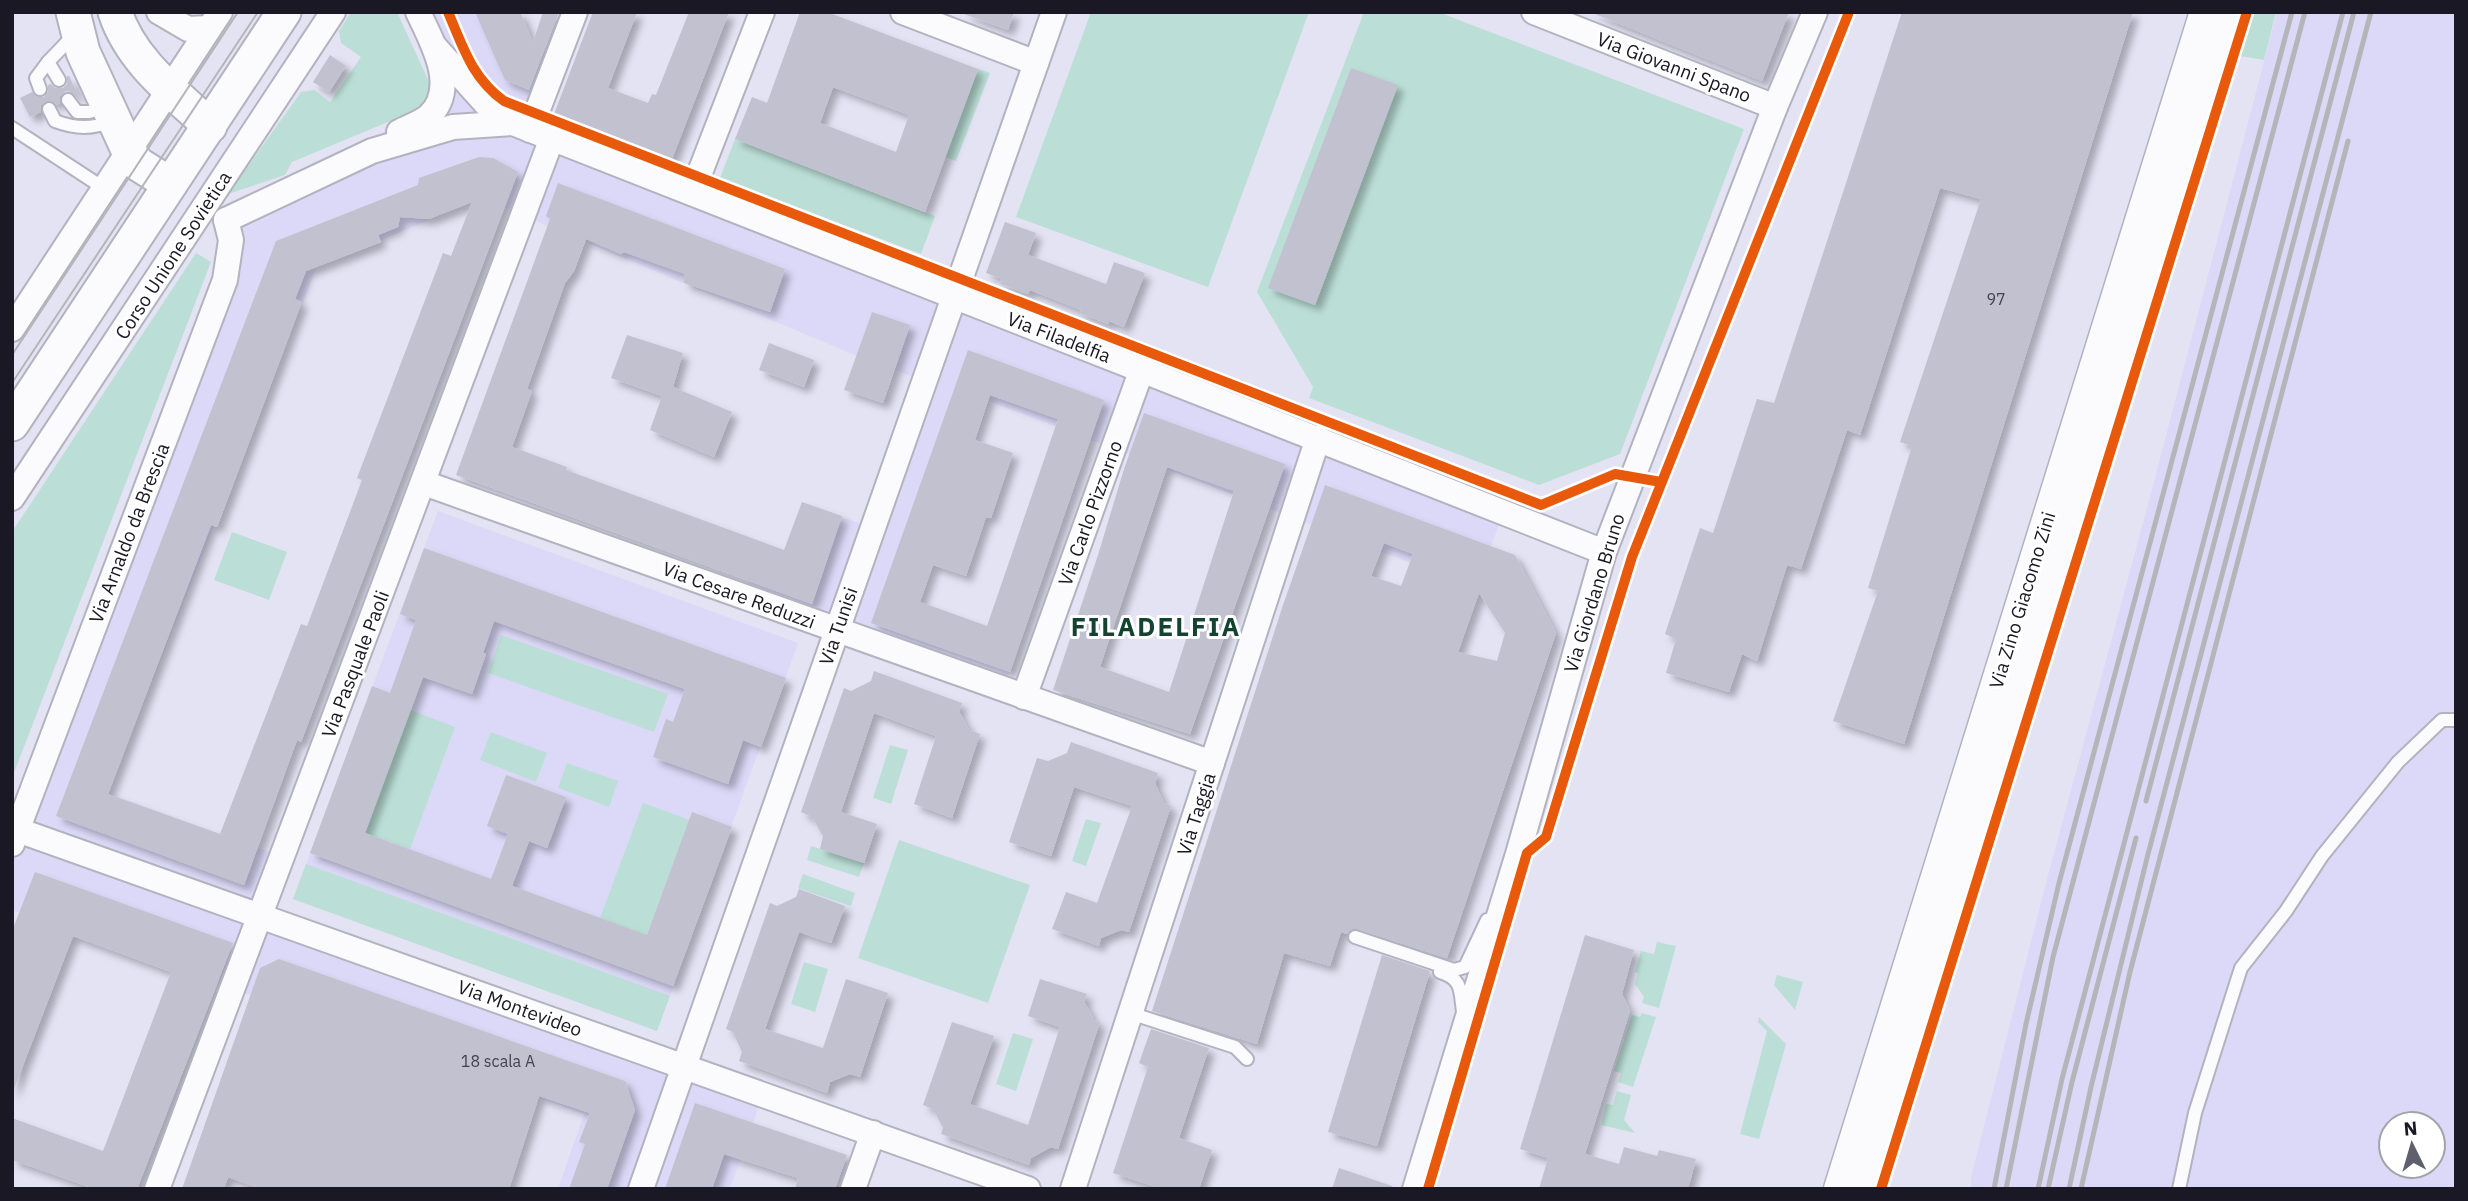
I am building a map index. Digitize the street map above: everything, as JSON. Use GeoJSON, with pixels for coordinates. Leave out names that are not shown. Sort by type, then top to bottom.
{"type":"FeatureCollection","features":[{"type":"Feature","properties":{"kind":"main road"},"geometry":{"type":"LineString","coordinates":[[115,12],[120,28],[143,63],[210,126]]}},
{"type":"Feature","properties":{"kind":"main road","name":"Corso Unione Sovietica"},"geometry":{"type":"LineString","coordinates":[[12,424],[284,12]]}},
{"type":"Feature","properties":{"kind":"main road"},"geometry":{"type":"LineString","coordinates":[[75,22],[99,113],[138,164],[170,184]]}},
{"type":"Feature","properties":{"kind":"street"},"geometry":{"type":"LineString","coordinates":[[159,12],[188,29],[214,20]]}},
{"type":"Feature","properties":{"kind":"street","name":"Corso Unione Sovietica"},"geometry":{"type":"LineString","coordinates":[[12,498],[332,12]]}},
{"type":"Feature","properties":{"kind":"street"},"geometry":{"type":"LineString","coordinates":[[372,151],[394,134],[428,117],[439,103],[444,85],[435,47],[418,12]]}},
{"type":"Feature","properties":{"kind":"street"},"geometry":{"type":"LineString","coordinates":[[532,131],[575,12]]}},
{"type":"Feature","properties":{"kind":"street"},"geometry":{"type":"LineString","coordinates":[[692,193],[762,12]]}},
{"type":"Feature","properties":{"kind":"street"},"geometry":{"type":"LineString","coordinates":[[903,12],[1036,63]]}},
{"type":"Feature","properties":{"kind":"street","name":"Via Tunisi"},"geometry":{"type":"LineString","coordinates":[[641,1189],[1054,12]]}},
{"type":"Feature","properties":{"kind":"street","name":"Via Giovanni Spano"},"geometry":{"type":"LineString","coordinates":[[1534,12],[1775,107]]}},
{"type":"Feature","properties":{"kind":"street","name":"Via Giordano Bruno"},"geometry":{"type":"LineString","coordinates":[[1415,1189],[1503,905],[1604,552],[1775,107],[1815,12]]}},
{"type":"Feature","properties":{"kind":"street","name":"Via Zino Giacomo Zini"},"geometry":{"type":"LineString","coordinates":[[1839,1189],[2205,12]]}},
{"type":"Feature","properties":{"kind":"street","name":"Via Zino Giacomo Zini"},"geometry":{"type":"LineString","coordinates":[[1867,1189],[2232,12]]}},
{"type":"Feature","properties":{"kind":"street"},"geometry":{"type":"LineString","coordinates":[[12,329],[214,20]]}},
{"type":"Feature","properties":{"kind":"street"},"geometry":{"type":"LineString","coordinates":[[435,47],[487,105],[532,131]]}},
{"type":"Feature","properties":{"kind":"street"},"geometry":{"type":"LineString","coordinates":[[210,126],[243,148]]}},
{"type":"Feature","properties":{"kind":"street"},"geometry":{"type":"LineString","coordinates":[[170,184],[226,220],[372,151],[453,127],[532,131]]}},
{"type":"Feature","properties":{"kind":"street","name":"Via Filadelfia"},"geometry":{"type":"LineString","coordinates":[[532,131],[1604,552]]}},
{"type":"Feature","properties":{"kind":"street","name":"Via Pasquale Paoli"},"geometry":{"type":"LineString","coordinates":[[157,1189],[424,483],[532,131]]}},
{"type":"Feature","properties":{"kind":"street","name":"Via Arnaldo da Brescia"},"geometry":{"type":"LineString","coordinates":[[14,834],[225,280],[231,240],[226,220]]}},
{"type":"Feature","properties":{"kind":"street","name":"Via Carlo Pizzorno"},"geometry":{"type":"LineString","coordinates":[[1024,696],[1142,369]]}},
{"type":"Feature","properties":{"kind":"street","name":"Via Taggia"},"geometry":{"type":"LineString","coordinates":[[1073,1189],[1318,438]]}},
{"type":"Feature","properties":{"kind":"street","name":"Via Cesare Reduzzi"},"geometry":{"type":"LineString","coordinates":[[424,483],[1212,763]]}},
{"type":"Feature","properties":{"kind":"street","name":"Via Montevideo"},"geometry":{"type":"LineString","coordinates":[[14,834],[260,916],[1028,1189]]}},
{"type":"Feature","properties":{"kind":"street"},"geometry":{"type":"LineString","coordinates":[[853,1189],[873,1133]]}},
{"type":"Feature","properties":{"kind":"lane"},"geometry":{"type":"LineString","coordinates":[[48,62],[43,85],[48,62],[75,22]]}},
{"type":"Feature","properties":{"kind":"lane"},"geometry":{"type":"LineString","coordinates":[[54,106],[99,113],[98,126],[81,128],[55,121],[54,106]]}},
{"type":"Feature","properties":{"kind":"lane"},"geometry":{"type":"LineString","coordinates":[[12,128],[105,189]]}},
{"type":"Feature","properties":{"kind":"lane"},"geometry":{"type":"LineString","coordinates":[[2179,1189],[2195,1113],[2241,968],[2286,911],[2322,856],[2398,762],[2442,720],[2456,720]]}},
{"type":"Feature","properties":{"kind":"lane"},"geometry":{"type":"LineString","coordinates":[[1465,1030],[1459,985],[1452,975],[1354,941],[1454,970],[1465,968],[1486,920],[1503,905]]}},
{"type":"Feature","properties":{"kind":"lane"},"geometry":{"type":"LineString","coordinates":[[1130,1013],[1234,1047],[1247,1059]]}},
{"type":"Feature","properties":{"kind":"shaded area"},"geometry":{"type":"Polygon","coordinates":[[[419,12],[520,12],[535,47],[547,52],[520,126],[1504,511],[1476,588],[989,401],[920,602],[1021,638],[1003,689],[743,596],[757,558],[783,554],[802,502],[872,528],[924,381],[862,358],[481,198],[317,267],[108,793],[281,856],[260,915],[763,1094],[730,1189],[558,1189],[584,1114],[12,910],[12,828],[225,280],[226,220],[372,151],[439,103],[419,12]]]}},
{"type":"Feature","properties":{"kind":"shaded area"},"geometry":{"type":"Polygon","coordinates":[[[2277,12],[2456,12],[2456,1189],[1971,1189],[1971,1177],[2046,883],[2277,12]]]}},
{"type":"Feature","properties":{"kind":"shaded area"},"geometry":{"type":"Polygon","coordinates":[[[438,511],[798,643],[657,1031],[293,899],[438,511]]]}},
{"type":"Feature","properties":{"kind":"green space"},"geometry":{"type":"Polygon","coordinates":[[[351,12],[397,12],[430,84],[428,98],[419,109],[292,162],[285,175],[228,194],[301,92],[314,90],[330,102],[361,57],[341,43],[339,31],[351,12]]]}},
{"type":"Feature","properties":{"kind":"green space"},"geometry":{"type":"Polygon","coordinates":[[[1091,12],[1309,12],[1208,287],[1016,217],[1091,12]]]}},
{"type":"Feature","properties":{"kind":"green space"},"geometry":{"type":"Polygon","coordinates":[[[1364,12],[1438,12],[1744,129],[1620,454],[1539,485],[1309,398],[1313,387],[1257,292],[1364,12]]]}},
{"type":"Feature","properties":{"kind":"green space"},"geometry":{"type":"Polygon","coordinates":[[[2254,12],[2276,12],[2264,60],[2240,56],[2254,12]]]}},
{"type":"Feature","properties":{"kind":"green space"},"geometry":{"type":"Polygon","coordinates":[[[978,69],[990,73],[956,161],[945,157],[978,69]]]}},
{"type":"Feature","properties":{"kind":"green space"},"geometry":{"type":"Polygon","coordinates":[[[735,139],[935,216],[921,254],[720,178],[735,139]]]}},
{"type":"Feature","properties":{"kind":"green space"},"geometry":{"type":"Polygon","coordinates":[[[196,253],[211,262],[12,778],[12,532],[196,253]]]}},
{"type":"Feature","properties":{"kind":"green space"},"geometry":{"type":"Polygon","coordinates":[[[232,532],[287,552],[269,600],[214,580],[232,532]]]}},
{"type":"Feature","properties":{"kind":"green space"},"geometry":{"type":"Polygon","coordinates":[[[501,635],[668,694],[654,732],[488,673],[501,635]]]}},
{"type":"Feature","properties":{"kind":"green space"},"geometry":{"type":"Polygon","coordinates":[[[410,710],[455,727],[410,849],[365,833],[410,710]]]}},
{"type":"Feature","properties":{"kind":"green space"},"geometry":{"type":"Polygon","coordinates":[[[491,732],[547,753],[536,782],[480,760],[491,732]]]}},
{"type":"Feature","properties":{"kind":"green space"},"geometry":{"type":"Polygon","coordinates":[[[890,745],[908,750],[891,804],[873,798],[890,745]]]}},
{"type":"Feature","properties":{"kind":"green space"},"geometry":{"type":"Polygon","coordinates":[[[567,763],[618,781],[609,807],[558,788],[567,763]]]}},
{"type":"Feature","properties":{"kind":"green space"},"geometry":{"type":"Polygon","coordinates":[[[643,803],[690,820],[647,935],[600,918],[643,803]]]}},
{"type":"Feature","properties":{"kind":"green space"},"geometry":{"type":"Polygon","coordinates":[[[1086,819],[1101,823],[1086,866],[1072,861],[1086,819]]]}},
{"type":"Feature","properties":{"kind":"green space"},"geometry":{"type":"Polygon","coordinates":[[[899,840],[1030,885],[988,1003],[858,958],[899,840]]]}},
{"type":"Feature","properties":{"kind":"green space"},"geometry":{"type":"Polygon","coordinates":[[[811,846],[864,863],[859,877],[807,860],[811,846]]]}},
{"type":"Feature","properties":{"kind":"green space"},"geometry":{"type":"Polygon","coordinates":[[[306,864],[670,996],[657,1031],[293,899],[306,864]]]}},
{"type":"Feature","properties":{"kind":"green space"},"geometry":{"type":"Polygon","coordinates":[[[803,874],[855,893],[851,906],[798,888],[803,874]]]}},
{"type":"Feature","properties":{"kind":"green space"},"geometry":{"type":"Polygon","coordinates":[[[1657,942],[1676,946],[1659,1008],[1642,1003],[1644,997],[1635,984],[1638,973],[1635,972],[1641,951],[1654,954],[1657,942]]]}},
{"type":"Feature","properties":{"kind":"green space"},"geometry":{"type":"Polygon","coordinates":[[[804,962],[828,969],[815,1012],[791,1004],[804,962]]]}},
{"type":"Feature","properties":{"kind":"green space"},"geometry":{"type":"Polygon","coordinates":[[[1777,975],[1803,982],[1795,1010],[1774,985],[1777,975]]]}},
{"type":"Feature","properties":{"kind":"green space"},"geometry":{"type":"Polygon","coordinates":[[[1642,1013],[1656,1017],[1633,1087],[1618,1082],[1621,1073],[1614,1071],[1632,1015],[1640,1017],[1642,1013]]]}},
{"type":"Feature","properties":{"kind":"green space"},"geometry":{"type":"Polygon","coordinates":[[[1759,1017],[1786,1044],[1759,1139],[1740,1134],[1767,1031],[1758,1022],[1759,1017]]]}},
{"type":"Feature","properties":{"kind":"green space"},"geometry":{"type":"Polygon","coordinates":[[[1013,1033],[1033,1039],[1016,1091],[996,1084],[1013,1033]]]}},
{"type":"Feature","properties":{"kind":"green space"},"geometry":{"type":"Polygon","coordinates":[[[1617,1091],[1631,1095],[1624,1120],[1635,1133],[1601,1125],[1606,1104],[1613,1105],[1617,1091]]]}},
{"type":"Feature","properties":{"kind":"building"},"geometry":{"type":"Polygon","coordinates":[[[475,12],[520,12],[533,42],[543,12],[559,12],[529,90],[505,80],[475,12]]]}},
{"type":"Feature","properties":{"kind":"building"},"geometry":{"type":"Polygon","coordinates":[[[593,12],[637,12],[608,88],[648,103],[652,94],[656,95],[689,12],[729,12],[672,159],[554,114],[593,12]]]}},
{"type":"Feature","properties":{"kind":"building"},"geometry":{"type":"Polygon","coordinates":[[[800,12],[827,12],[978,69],[925,212],[735,139],[752,97],[767,103],[800,12]],[[833,87],[820,123],[896,152],[909,115],[833,87]]]}},
{"type":"Feature","properties":{"kind":"building"},"geometry":{"type":"Polygon","coordinates":[[[964,12],[1014,12],[1008,30],[964,12]]]}},
{"type":"Feature","properties":{"kind":"building"},"geometry":{"type":"Polygon","coordinates":[[[1590,12],[1789,12],[1762,81],[1590,12]]]}},
{"type":"Feature","properties":{"kind":"building"},"geometry":{"type":"Polygon","coordinates":[[[1902,12],[2133,12],[1904,744],[1833,721],[1878,591],[1868,588],[1912,446],[1900,442],[1981,199],[1940,188],[1860,435],[1847,430],[1801,569],[1787,565],[1757,661],[1742,654],[1729,692],[1666,673],[1676,639],[1665,634],[1700,528],[1713,533],[1757,399],[1774,403],[1902,12]]]}},
{"type":"Feature","properties":{"kind":"building"},"geometry":{"type":"Polygon","coordinates":[[[330,55],[346,66],[329,92],[313,82],[330,55]]]}},
{"type":"Feature","properties":{"kind":"building"},"geometry":{"type":"Polygon","coordinates":[[[1351,68],[1398,85],[1315,305],[1268,288],[1351,68]]]}},
{"type":"Feature","properties":{"kind":"building"},"geometry":{"type":"Polygon","coordinates":[[[67,76],[82,103],[72,92],[66,91],[60,96],[60,103],[57,105],[53,101],[46,101],[41,105],[41,112],[30,117],[20,98],[32,92],[38,97],[44,97],[48,85],[63,88],[67,84],[67,76]]]}},
{"type":"Feature","properties":{"kind":"building"},"geometry":{"type":"Polygon","coordinates":[[[479,157],[493,158],[518,172],[301,742],[297,740],[244,885],[56,816],[276,241],[418,185],[419,178],[479,157]],[[472,202],[429,219],[400,217],[398,227],[378,235],[381,242],[306,271],[295,299],[302,302],[217,527],[211,525],[108,794],[220,834],[301,624],[307,626],[362,480],[357,478],[443,253],[451,256],[472,202]]]}},
{"type":"Feature","properties":{"kind":"building"},"geometry":{"type":"Polygon","coordinates":[[[558,183],[785,269],[770,312],[684,283],[685,274],[624,252],[621,254],[586,239],[574,271],[565,283],[527,389],[532,391],[512,447],[567,467],[566,470],[784,550],[802,502],[842,516],[812,604],[456,475],[550,219],[546,216],[558,183]]]}},
{"type":"Feature","properties":{"kind":"building"},"geometry":{"type":"Polygon","coordinates":[[[1005,222],[1036,233],[1028,255],[1106,284],[1114,262],[1145,273],[1124,327],[1080,313],[1081,310],[1030,290],[1028,294],[1000,284],[1002,279],[986,273],[1005,222]]]}},
{"type":"Feature","properties":{"kind":"building"},"geometry":{"type":"Polygon","coordinates":[[[872,312],[910,325],[883,403],[844,390],[872,312]]]}},
{"type":"Feature","properties":{"kind":"building"},"geometry":{"type":"Polygon","coordinates":[[[627,335],[683,353],[673,387],[732,412],[714,457],[650,430],[662,396],[611,378],[627,335]]]}},
{"type":"Feature","properties":{"kind":"building"},"geometry":{"type":"Polygon","coordinates":[[[769,343],[814,360],[804,387],[759,370],[769,343]]]}},
{"type":"Feature","properties":{"kind":"building"},"geometry":{"type":"Polygon","coordinates":[[[968,350],[1104,400],[1010,672],[871,623],[968,350]],[[990,395],[975,440],[1013,453],[991,518],[986,517],[966,576],[933,565],[920,602],[987,626],[1058,419],[990,395]]]}},
{"type":"Feature","properties":{"kind":"building"},"geometry":{"type":"Polygon","coordinates":[[[1144,413],[1285,464],[1190,734],[1053,690],[1144,413]],[[1167,467],[1100,667],[1169,692],[1234,491],[1167,467]]]}},
{"type":"Feature","properties":{"kind":"building"},"geometry":{"type":"Polygon","coordinates":[[[1325,485],[1515,555],[1556,633],[1447,958],[1354,928],[1347,934],[1341,932],[1330,966],[1284,953],[1257,1044],[1152,1011],[1282,608],[1325,485]],[[1384,543],[1371,576],[1401,586],[1413,554],[1384,543]],[[1479,593],[1458,652],[1497,661],[1505,633],[1479,593]]]}},
{"type":"Feature","properties":{"kind":"building"},"geometry":{"type":"Polygon","coordinates":[[[424,548],[786,678],[761,747],[743,740],[728,784],[653,757],[666,719],[673,722],[685,689],[494,621],[472,694],[423,677],[365,833],[491,879],[508,834],[487,826],[506,775],[566,797],[547,848],[529,841],[512,886],[647,935],[692,812],[732,827],[673,986],[310,853],[372,686],[390,693],[416,620],[400,614],[424,548]]]}},
{"type":"Feature","properties":{"kind":"building"},"geometry":{"type":"Polygon","coordinates":[[[874,671],[962,703],[959,711],[969,730],[980,734],[952,818],[914,804],[936,736],[874,713],[841,812],[877,824],[864,863],[820,849],[823,836],[812,817],[801,812],[844,688],[851,691],[871,681],[874,671]]]}},
{"type":"Feature","properties":{"kind":"building"},"geometry":{"type":"Polygon","coordinates":[[[1071,742],[1158,773],[1155,783],[1164,803],[1171,806],[1129,932],[1121,930],[1101,938],[1099,946],[1052,929],[1066,892],[1097,903],[1132,806],[1074,787],[1051,856],[1009,842],[1037,758],[1048,761],[1067,753],[1071,742]]]}},
{"type":"Feature","properties":{"kind":"building"},"geometry":{"type":"Polygon","coordinates":[[[35,872],[233,943],[137,1189],[95,1189],[12,1160],[12,1118],[103,1151],[171,972],[73,936],[12,1094],[12,931],[35,872]]]}},
{"type":"Feature","properties":{"kind":"building"},"geometry":{"type":"Polygon","coordinates":[[[799,889],[845,906],[831,943],[799,932],[765,1029],[823,1048],[846,979],[888,993],[860,1077],[850,1074],[830,1082],[827,1093],[739,1061],[742,1052],[733,1032],[726,1029],[770,903],[777,906],[796,897],[799,889]]]}},
{"type":"Feature","properties":{"kind":"building"},"geometry":{"type":"Polygon","coordinates":[[[1585,935],[1634,950],[1622,994],[1630,1011],[1585,1154],[1619,1164],[1624,1147],[1657,1156],[1659,1150],[1696,1159],[1688,1189],[1539,1189],[1548,1158],[1520,1149],[1585,935]]]}},
{"type":"Feature","properties":{"kind":"building"},"geometry":{"type":"Polygon","coordinates":[[[1382,955],[1430,971],[1377,1146],[1328,1132],[1382,955]]]}},
{"type":"Feature","properties":{"kind":"building"},"geometry":{"type":"Polygon","coordinates":[[[279,959],[625,1081],[635,1110],[607,1189],[569,1189],[585,1144],[579,1142],[590,1113],[539,1096],[509,1189],[261,1189],[228,1177],[224,1189],[182,1189],[260,968],[279,959]]]}},
{"type":"Feature","properties":{"kind":"building"},"geometry":{"type":"Polygon","coordinates":[[[1040,979],[1087,994],[1084,1001],[1094,1020],[1100,1022],[1058,1149],[1051,1147],[1031,1158],[1029,1165],[941,1134],[943,1128],[933,1109],[923,1105],[952,1022],[994,1036],[970,1104],[1028,1125],[1060,1027],[1028,1016],[1040,979]]]}},
{"type":"Feature","properties":{"kind":"building"},"geometry":{"type":"Polygon","coordinates":[[[1151,1029],[1209,1048],[1179,1138],[1212,1150],[1199,1189],[1162,1189],[1113,1173],[1148,1067],[1139,1063],[1151,1029]]]}},
{"type":"Feature","properties":{"kind":"building"},"geometry":{"type":"Polygon","coordinates":[[[695,1103],[847,1155],[835,1189],[795,1189],[798,1178],[724,1154],[712,1189],[665,1189],[695,1103]]]}},
{"type":"Feature","properties":{"kind":"building"},"geometry":{"type":"Polygon","coordinates":[[[1339,1168],[1392,1186],[1391,1189],[1332,1189],[1339,1168]]]}},
{"type":"Feature","properties":{"kind":"tram line"},"geometry":{"type":"LineString","coordinates":[[12,355],[238,12]]}},
{"type":"Feature","properties":{"kind":"tram line"},"geometry":{"type":"LineString","coordinates":[[12,383],[258,12]]}},
{"type":"Feature","properties":{"kind":"railway"},"geometry":{"type":"LineString","coordinates":[[1994,1189],[2026,1024],[2059,883],[2292,12]]}},
{"type":"Feature","properties":{"kind":"railway"},"geometry":{"type":"LineString","coordinates":[[2006,1189],[2053,957],[2305,12]]}},
{"type":"Feature","properties":{"kind":"railway"},"geometry":{"type":"LineString","coordinates":[[2038,1189],[2062,1079],[2343,12]]}},
{"type":"Feature","properties":{"kind":"railway"},"geometry":{"type":"LineString","coordinates":[[2146,801],[2354,12]]}},
{"type":"Feature","properties":{"kind":"railway"},"geometry":{"type":"LineString","coordinates":[[2069,1189],[2147,858],[2371,12]]}},
{"type":"Feature","properties":{"kind":"railway"},"geometry":{"type":"LineString","coordinates":[[2081,1189],[2130,972],[2348,141]]}},
{"type":"Feature","properties":{"kind":"railway"},"geometry":{"type":"LineString","coordinates":[[2048,1189],[2072,1082],[2136,838]]}},
{"type":"Feature","properties":{"kind":"cycle path"},"geometry":{"type":"LineString","coordinates":[[448,12],[476,72],[504,101],[1541,505],[1615,474],[1661,482]]}},
{"type":"Feature","properties":{"kind":"cycle path"},"geometry":{"type":"LineString","coordinates":[[1428,1189],[1527,853],[1546,837],[1632,557],[1849,12]]}},
{"type":"Feature","properties":{"kind":"cycle path"},"geometry":{"type":"LineString","coordinates":[[1881,1189],[2247,12]]}},
{"type":"Feature","properties":{"kind":"district","name":"FILADELFIA"},"geometry":{"type":"Point","coordinates":[1156,626]}}]}
